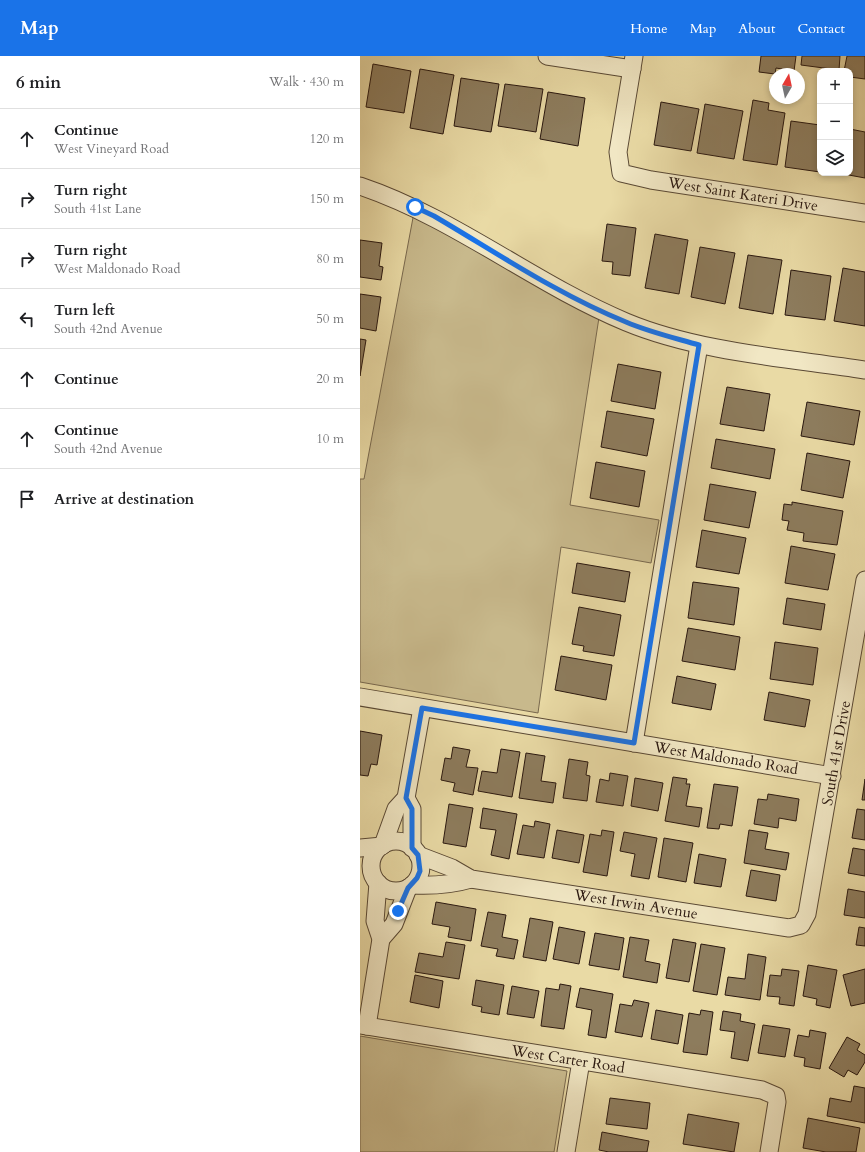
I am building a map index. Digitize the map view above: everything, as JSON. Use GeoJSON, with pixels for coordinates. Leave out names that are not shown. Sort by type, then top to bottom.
{"type":"FeatureCollection","features":[{"type":"Feature","properties":{"kind":"street"},"geometry":{"type":"LineString","coordinates":[[547,56],[633,63]]}},
{"type":"Feature","properties":{"kind":"street","name":"West Saint Kateri Drive"},"geometry":{"type":"LineString","coordinates":[[633,63],[618,152],[621,173],[651,180],[865,212]]}},
{"type":"Feature","properties":{"kind":"street"},"geometry":{"type":"LineString","coordinates":[[360,186],[396,198],[434,216],[544,281],[600,311],[627,323],[699,345],[865,370]]}},
{"type":"Feature","properties":{"kind":"street"},"geometry":{"type":"LineString","coordinates":[[634,743],[699,345]]}},
{"type":"Feature","properties":{"kind":"street","name":"South 41st Drive"},"geometry":{"type":"LineString","coordinates":[[801,925],[807,914],[860,635],[865,580]]}},
{"type":"Feature","properties":{"kind":"street","name":"West Maldonado Road"},"geometry":{"type":"LineString","coordinates":[[360,697],[832,776]]}},
{"type":"Feature","properties":{"kind":"street"},"geometry":{"type":"LineString","coordinates":[[364,1025],[381,939],[375,921],[371,879],[373,857],[383,845],[396,809],[406,798],[422,708]]}},
{"type":"Feature","properties":{"kind":"street"},"geometry":{"type":"LineString","coordinates":[[381,939],[394,924],[410,886],[417,878],[420,871],[415,851],[412,809],[406,798]]}},
{"type":"Feature","properties":{"kind":"street"},"geometry":{"type":"LineString","coordinates":[[360,848],[398,842],[415,851]]}},
{"type":"Feature","properties":{"kind":"street","name":"West Irwin Avenue"},"geometry":{"type":"LineString","coordinates":[[415,851],[452,868],[471,879],[789,928],[801,925]]}},
{"type":"Feature","properties":{"kind":"street"},"geometry":{"type":"LineString","coordinates":[[371,879],[386,889],[393,891],[410,886]]}},
{"type":"Feature","properties":{"kind":"street","name":"West Irwin Avenue"},"geometry":{"type":"LineString","coordinates":[[410,886],[454,884],[471,879]]}},
{"type":"Feature","properties":{"kind":"street","name":"West Carter Road"},"geometry":{"type":"LineString","coordinates":[[364,1025],[762,1090],[776,1096],[777,1106],[769,1152]]}},
{"type":"Feature","properties":{"kind":"street"},"geometry":{"type":"LineString","coordinates":[[566,1152],[581,1061]]}},
{"type":"Feature","properties":{"kind":"shaded area"},"geometry":{"type":"Polygon","coordinates":[[[415,207],[600,311],[570,505],[659,520],[651,563],[561,547],[538,713],[360,682],[360,479],[364,479],[415,207]]]}},
{"type":"Feature","properties":{"kind":"shaded area"},"geometry":{"type":"Polygon","coordinates":[[[360,1036],[567,1071],[554,1152],[360,1152],[360,1036]]]}},
{"type":"Feature","properties":{"kind":"building"},"geometry":{"type":"Polygon","coordinates":[[[761,56],[796,56],[794,68],[769,68],[769,73],[759,72],[761,56]]]}},
{"type":"Feature","properties":{"kind":"building"},"geometry":{"type":"Polygon","coordinates":[[[802,56],[840,56],[839,68],[824,68],[801,65],[802,56]]]}},
{"type":"Feature","properties":{"kind":"building"},"geometry":{"type":"Polygon","coordinates":[[[847,56],[865,56],[865,79],[853,77],[853,68],[845,68],[847,56]]]}},
{"type":"Feature","properties":{"kind":"building"},"geometry":{"type":"Polygon","coordinates":[[[373,64],[411,71],[404,113],[366,107],[373,64]]]}},
{"type":"Feature","properties":{"kind":"building"},"geometry":{"type":"Polygon","coordinates":[[[420,69],[454,75],[443,134],[410,128],[420,69]]]}},
{"type":"Feature","properties":{"kind":"building"},"geometry":{"type":"Polygon","coordinates":[[[461,78],[499,84],[491,132],[454,126],[461,78]]]}},
{"type":"Feature","properties":{"kind":"building"},"geometry":{"type":"Polygon","coordinates":[[[505,84],[543,89],[536,132],[498,126],[505,84]]]}},
{"type":"Feature","properties":{"kind":"building"},"geometry":{"type":"Polygon","coordinates":[[[548,92],[585,98],[578,146],[540,139],[548,92]]]}},
{"type":"Feature","properties":{"kind":"building"},"geometry":{"type":"Polygon","coordinates":[[[753,100],[769,103],[768,110],[785,113],[777,165],[743,160],[753,100]]]}},
{"type":"Feature","properties":{"kind":"building"},"geometry":{"type":"Polygon","coordinates":[[[661,102],[699,109],[691,151],[654,145],[661,102]]]}},
{"type":"Feature","properties":{"kind":"building"},"geometry":{"type":"Polygon","coordinates":[[[705,104],[743,111],[734,159],[697,153],[705,104]]]}},
{"type":"Feature","properties":{"kind":"building"},"geometry":{"type":"Polygon","coordinates":[[[791,121],[817,125],[817,172],[785,167],[791,121]]]}},
{"type":"Feature","properties":{"kind":"building"},"geometry":{"type":"Polygon","coordinates":[[[853,130],[865,132],[865,178],[853,176],[853,130]]]}},
{"type":"Feature","properties":{"kind":"building"},"geometry":{"type":"Polygon","coordinates":[[[607,224],[636,228],[630,276],[612,274],[613,262],[602,261],[607,224]]]}},
{"type":"Feature","properties":{"kind":"building"},"geometry":{"type":"Polygon","coordinates":[[[655,234],[688,240],[679,294],[645,288],[655,234]]]}},
{"type":"Feature","properties":{"kind":"building"},"geometry":{"type":"Polygon","coordinates":[[[360,240],[382,243],[379,266],[383,267],[381,280],[360,277],[360,240]]]}},
{"type":"Feature","properties":{"kind":"building"},"geometry":{"type":"Polygon","coordinates":[[[700,247],[735,253],[725,304],[691,297],[700,247]]]}},
{"type":"Feature","properties":{"kind":"building"},"geometry":{"type":"Polygon","coordinates":[[[748,255],[782,260],[773,314],[739,308],[748,255]]]}},
{"type":"Feature","properties":{"kind":"building"},"geometry":{"type":"Polygon","coordinates":[[[843,268],[865,272],[865,326],[834,321],[843,268]]]}},
{"type":"Feature","properties":{"kind":"building"},"geometry":{"type":"Polygon","coordinates":[[[791,270],[831,276],[825,320],[785,315],[791,270]]]}},
{"type":"Feature","properties":{"kind":"building"},"geometry":{"type":"Polygon","coordinates":[[[360,294],[381,297],[376,331],[360,328],[360,294]]]}},
{"type":"Feature","properties":{"kind":"building"},"geometry":{"type":"Polygon","coordinates":[[[360,339],[366,340],[360,376],[360,339]]]}},
{"type":"Feature","properties":{"kind":"building"},"geometry":{"type":"Polygon","coordinates":[[[618,364],[661,372],[655,409],[611,401],[618,364]]]}},
{"type":"Feature","properties":{"kind":"building"},"geometry":{"type":"Polygon","coordinates":[[[727,387],[770,394],[764,431],[720,424],[727,387]]]}},
{"type":"Feature","properties":{"kind":"building"},"geometry":{"type":"Polygon","coordinates":[[[807,402],[860,411],[854,445],[801,436],[807,402]]]}},
{"type":"Feature","properties":{"kind":"building"},"geometry":{"type":"Polygon","coordinates":[[[607,411],[654,419],[647,456],[601,447],[607,411]]]}},
{"type":"Feature","properties":{"kind":"building"},"geometry":{"type":"Polygon","coordinates":[[[716,439],[775,449],[770,479],[711,468],[716,439]]]}},
{"type":"Feature","properties":{"kind":"building"},"geometry":{"type":"Polygon","coordinates":[[[807,453],[850,461],[843,498],[801,490],[807,453]]]}},
{"type":"Feature","properties":{"kind":"building"},"geometry":{"type":"Polygon","coordinates":[[[596,462],[645,471],[639,507],[590,498],[596,462]]]}},
{"type":"Feature","properties":{"kind":"building"},"geometry":{"type":"Polygon","coordinates":[[[710,484],[756,492],[749,528],[704,520],[710,484]]]}},
{"type":"Feature","properties":{"kind":"building"},"geometry":{"type":"Polygon","coordinates":[[[792,502],[843,511],[837,545],[803,541],[804,533],[787,530],[789,521],[782,520],[784,504],[792,505],[792,502]]]}},
{"type":"Feature","properties":{"kind":"building"},"geometry":{"type":"Polygon","coordinates":[[[702,530],[746,538],[739,574],[696,567],[702,530]]]}},
{"type":"Feature","properties":{"kind":"building"},"geometry":{"type":"Polygon","coordinates":[[[791,546],[835,554],[828,590],[785,583],[791,546]]]}},
{"type":"Feature","properties":{"kind":"building"},"geometry":{"type":"Polygon","coordinates":[[[577,563],[630,572],[625,602],[572,593],[577,563]]]}},
{"type":"Feature","properties":{"kind":"building"},"geometry":{"type":"Polygon","coordinates":[[[693,582],[739,588],[734,625],[688,618],[693,582]]]}},
{"type":"Feature","properties":{"kind":"building"},"geometry":{"type":"Polygon","coordinates":[[[787,598],[825,604],[821,630],[783,624],[787,598]]]}},
{"type":"Feature","properties":{"kind":"building"},"geometry":{"type":"Polygon","coordinates":[[[579,607],[621,615],[614,656],[583,651],[584,646],[572,644],[579,607]]]}},
{"type":"Feature","properties":{"kind":"building"},"geometry":{"type":"Polygon","coordinates":[[[688,628],[740,637],[735,670],[682,661],[688,628]]]}},
{"type":"Feature","properties":{"kind":"building"},"geometry":{"type":"Polygon","coordinates":[[[775,642],[818,648],[813,685],[770,679],[775,642]]]}},
{"type":"Feature","properties":{"kind":"building"},"geometry":{"type":"Polygon","coordinates":[[[561,656],[612,665],[606,700],[555,690],[561,656]]]}},
{"type":"Feature","properties":{"kind":"building"},"geometry":{"type":"Polygon","coordinates":[[[677,676],[716,684],[711,710],[672,703],[677,676]]]}},
{"type":"Feature","properties":{"kind":"building"},"geometry":{"type":"Polygon","coordinates":[[[769,692],[810,700],[805,727],[764,720],[769,692]]]}},
{"type":"Feature","properties":{"kind":"building"},"geometry":{"type":"Polygon","coordinates":[[[360,731],[382,735],[377,765],[371,764],[368,776],[360,775],[360,731]]]}},
{"type":"Feature","properties":{"kind":"building"},"geometry":{"type":"Polygon","coordinates":[[[453,747],[470,750],[466,767],[478,768],[473,795],[453,791],[455,783],[441,780],[445,758],[451,759],[453,747]]]}},
{"type":"Feature","properties":{"kind":"building"},"geometry":{"type":"Polygon","coordinates":[[[501,749],[520,752],[512,797],[478,791],[482,771],[497,773],[501,749]]]}},
{"type":"Feature","properties":{"kind":"building"},"geometry":{"type":"Polygon","coordinates":[[[526,753],[545,756],[541,781],[556,783],[553,803],[519,798],[526,753]]]}},
{"type":"Feature","properties":{"kind":"building"},"geometry":{"type":"Polygon","coordinates":[[[569,759],[588,762],[586,775],[590,776],[587,801],[563,798],[569,759]]]}},
{"type":"Feature","properties":{"kind":"building"},"geometry":{"type":"Polygon","coordinates":[[[610,773],[628,776],[623,806],[596,802],[600,779],[609,781],[610,773]]]}},
{"type":"Feature","properties":{"kind":"building"},"geometry":{"type":"Polygon","coordinates":[[[673,777],[687,779],[686,784],[690,784],[686,806],[702,808],[699,827],[665,821],[673,777]]]}},
{"type":"Feature","properties":{"kind":"building"},"geometry":{"type":"Polygon","coordinates":[[[635,778],[663,783],[658,811],[631,806],[635,778]]]}},
{"type":"Feature","properties":{"kind":"building"},"geometry":{"type":"Polygon","coordinates":[[[865,779],[865,800],[862,800],[865,779]]]}},
{"type":"Feature","properties":{"kind":"building"},"geometry":{"type":"Polygon","coordinates":[[[714,784],[738,787],[732,826],[720,824],[719,829],[707,828],[714,784]]]}},
{"type":"Feature","properties":{"kind":"building"},"geometry":{"type":"Polygon","coordinates":[[[768,794],[799,799],[796,821],[779,818],[778,828],[754,824],[758,799],[767,800],[768,794]]]}},
{"type":"Feature","properties":{"kind":"building"},"geometry":{"type":"Polygon","coordinates":[[[449,804],[473,808],[466,847],[443,843],[449,804]]]}},
{"type":"Feature","properties":{"kind":"building"},"geometry":{"type":"Polygon","coordinates":[[[483,808],[517,814],[509,859],[491,855],[496,830],[480,828],[483,808]]]}},
{"type":"Feature","properties":{"kind":"building"},"geometry":{"type":"Polygon","coordinates":[[[857,809],[865,810],[865,840],[852,838],[857,809]]]}},
{"type":"Feature","properties":{"kind":"building"},"geometry":{"type":"Polygon","coordinates":[[[535,821],[550,824],[544,858],[517,854],[523,825],[534,827],[535,821]]]}},
{"type":"Feature","properties":{"kind":"building"},"geometry":{"type":"Polygon","coordinates":[[[557,830],[584,835],[579,863],[552,858],[557,830]]]}},
{"type":"Feature","properties":{"kind":"building"},"geometry":{"type":"Polygon","coordinates":[[[602,830],[614,832],[607,876],[583,872],[590,834],[601,836],[602,830]]]}},
{"type":"Feature","properties":{"kind":"building"},"geometry":{"type":"Polygon","coordinates":[[[749,830],[768,833],[765,849],[789,853],[786,870],[744,863],[749,830]]]}},
{"type":"Feature","properties":{"kind":"building"},"geometry":{"type":"Polygon","coordinates":[[[624,832],[657,838],[649,879],[631,876],[635,854],[620,851],[624,832]]]}},
{"type":"Feature","properties":{"kind":"building"},"geometry":{"type":"Polygon","coordinates":[[[664,838],[693,843],[686,882],[658,877],[664,838]]]}},
{"type":"Feature","properties":{"kind":"building"},"geometry":{"type":"Polygon","coordinates":[[[853,848],[865,850],[865,876],[848,873],[853,848]]]}},
{"type":"Feature","properties":{"kind":"building"},"geometry":{"type":"Polygon","coordinates":[[[699,854],[726,859],[721,887],[694,883],[699,854]]]}},
{"type":"Feature","properties":{"kind":"building"},"geometry":{"type":"Polygon","coordinates":[[[751,870],[780,875],[776,901],[746,896],[751,870]]]}},
{"type":"Feature","properties":{"kind":"building"},"geometry":{"type":"Polygon","coordinates":[[[848,889],[865,892],[865,918],[844,915],[848,889]]]}},
{"type":"Feature","properties":{"kind":"building"},"geometry":{"type":"Polygon","coordinates":[[[436,902],[476,909],[471,941],[448,937],[450,927],[432,924],[436,902]]]}},
{"type":"Feature","properties":{"kind":"building"},"geometry":{"type":"Polygon","coordinates":[[[488,912],[506,915],[502,937],[518,940],[514,959],[496,956],[498,949],[481,946],[488,912]]]}},
{"type":"Feature","properties":{"kind":"building"},"geometry":{"type":"Polygon","coordinates":[[[530,918],[553,922],[546,961],[523,957],[530,918]]]}},
{"type":"Feature","properties":{"kind":"building"},"geometry":{"type":"Polygon","coordinates":[[[559,927],[585,932],[579,964],[553,959],[559,927]]]}},
{"type":"Feature","properties":{"kind":"building"},"geometry":{"type":"Polygon","coordinates":[[[859,927],[865,928],[865,946],[856,945],[859,927]]]}},
{"type":"Feature","properties":{"kind":"building"},"geometry":{"type":"Polygon","coordinates":[[[595,933],[624,938],[619,970],[589,965],[595,933]]]}},
{"type":"Feature","properties":{"kind":"building"},"geometry":{"type":"Polygon","coordinates":[[[630,937],[649,940],[645,961],[660,964],[657,983],[623,977],[630,937]]]}},
{"type":"Feature","properties":{"kind":"building"},"geometry":{"type":"Polygon","coordinates":[[[673,939],[696,943],[689,982],[666,978],[673,939]]]}},
{"type":"Feature","properties":{"kind":"building"},"geometry":{"type":"Polygon","coordinates":[[[446,942],[465,945],[459,979],[415,972],[419,953],[443,957],[446,942]]]}},
{"type":"Feature","properties":{"kind":"building"},"geometry":{"type":"Polygon","coordinates":[[[701,944],[725,948],[717,995],[693,991],[701,944]]]}},
{"type":"Feature","properties":{"kind":"building"},"geometry":{"type":"Polygon","coordinates":[[[748,954],[766,957],[760,1000],[725,995],[728,977],[745,979],[748,954]]]}},
{"type":"Feature","properties":{"kind":"building"},"geometry":{"type":"Polygon","coordinates":[[[808,965],[837,970],[830,1008],[816,1005],[817,999],[803,996],[808,965]]]}},
{"type":"Feature","properties":{"kind":"building"},"geometry":{"type":"Polygon","coordinates":[[[782,969],[799,971],[794,1006],[779,1004],[780,997],[767,996],[770,975],[781,976],[782,969]]]}},
{"type":"Feature","properties":{"kind":"building"},"geometry":{"type":"Polygon","coordinates":[[[865,969],[865,1003],[851,1006],[843,975],[865,969]]]}},
{"type":"Feature","properties":{"kind":"building"},"geometry":{"type":"Polygon","coordinates":[[[415,975],[443,981],[439,1008],[410,1002],[415,975]]]}},
{"type":"Feature","properties":{"kind":"building"},"geometry":{"type":"Polygon","coordinates":[[[476,980],[504,985],[499,1015],[481,1012],[482,1007],[472,1005],[476,980]]]}},
{"type":"Feature","properties":{"kind":"building"},"geometry":{"type":"Polygon","coordinates":[[[560,984],[571,986],[564,1029],[541,1026],[546,988],[559,990],[560,984]]]}},
{"type":"Feature","properties":{"kind":"building"},"geometry":{"type":"Polygon","coordinates":[[[512,986],[539,991],[534,1018],[507,1014],[512,986]]]}},
{"type":"Feature","properties":{"kind":"building"},"geometry":{"type":"Polygon","coordinates":[[[580,988],[613,994],[606,1038],[588,1035],[592,1010],[576,1007],[580,988]]]}},
{"type":"Feature","properties":{"kind":"building"},"geometry":{"type":"Polygon","coordinates":[[[634,1000],[649,1003],[642,1037],[615,1032],[620,1004],[632,1006],[634,1000]]]}},
{"type":"Feature","properties":{"kind":"building"},"geometry":{"type":"Polygon","coordinates":[[[656,1010],[683,1015],[678,1044],[651,1039],[656,1010]]]}},
{"type":"Feature","properties":{"kind":"building"},"geometry":{"type":"Polygon","coordinates":[[[701,1010],[713,1012],[707,1055],[683,1052],[689,1013],[700,1015],[701,1010]]]}},
{"type":"Feature","properties":{"kind":"building"},"geometry":{"type":"Polygon","coordinates":[[[723,1011],[741,1014],[740,1021],[755,1024],[748,1061],[731,1058],[735,1032],[720,1030],[723,1011]]]}},
{"type":"Feature","properties":{"kind":"building"},"geometry":{"type":"Polygon","coordinates":[[[763,1025],[790,1029],[785,1057],[758,1053],[763,1025]]]}},
{"type":"Feature","properties":{"kind":"building"},"geometry":{"type":"Polygon","coordinates":[[[810,1030],[826,1033],[820,1069],[804,1066],[805,1058],[794,1056],[798,1035],[809,1037],[810,1030]]]}},
{"type":"Feature","properties":{"kind":"building"},"geometry":{"type":"Polygon","coordinates":[[[847,1037],[860,1044],[857,1050],[865,1055],[865,1062],[857,1075],[848,1070],[844,1077],[829,1068],[847,1037]]]}},
{"type":"Feature","properties":{"kind":"building"},"geometry":{"type":"Polygon","coordinates":[[[854,1086],[865,1088],[865,1123],[827,1116],[830,1098],[851,1102],[854,1086]]]}},
{"type":"Feature","properties":{"kind":"building"},"geometry":{"type":"Polygon","coordinates":[[[610,1098],[650,1103],[647,1129],[606,1124],[610,1098]]]}},
{"type":"Feature","properties":{"kind":"building"},"geometry":{"type":"Polygon","coordinates":[[[688,1114],[739,1123],[734,1152],[683,1144],[688,1114]]]}},
{"type":"Feature","properties":{"kind":"building"},"geometry":{"type":"Polygon","coordinates":[[[808,1118],[860,1128],[856,1152],[826,1152],[803,1148],[808,1118]]]}},
{"type":"Feature","properties":{"kind":"building"},"geometry":{"type":"Polygon","coordinates":[[[602,1132],[649,1141],[647,1152],[609,1152],[599,1150],[602,1132]]]}},
{"type":"Feature","properties":{"kind":"route"},"geometry":{"type":"LineString","coordinates":[[398,911],[408,888],[417,878],[420,871],[418,855],[412,848],[412,809],[406,798],[422,708],[634,743],[699,345],[627,323],[600,311],[544,281],[434,216],[415,207]]}}]}
